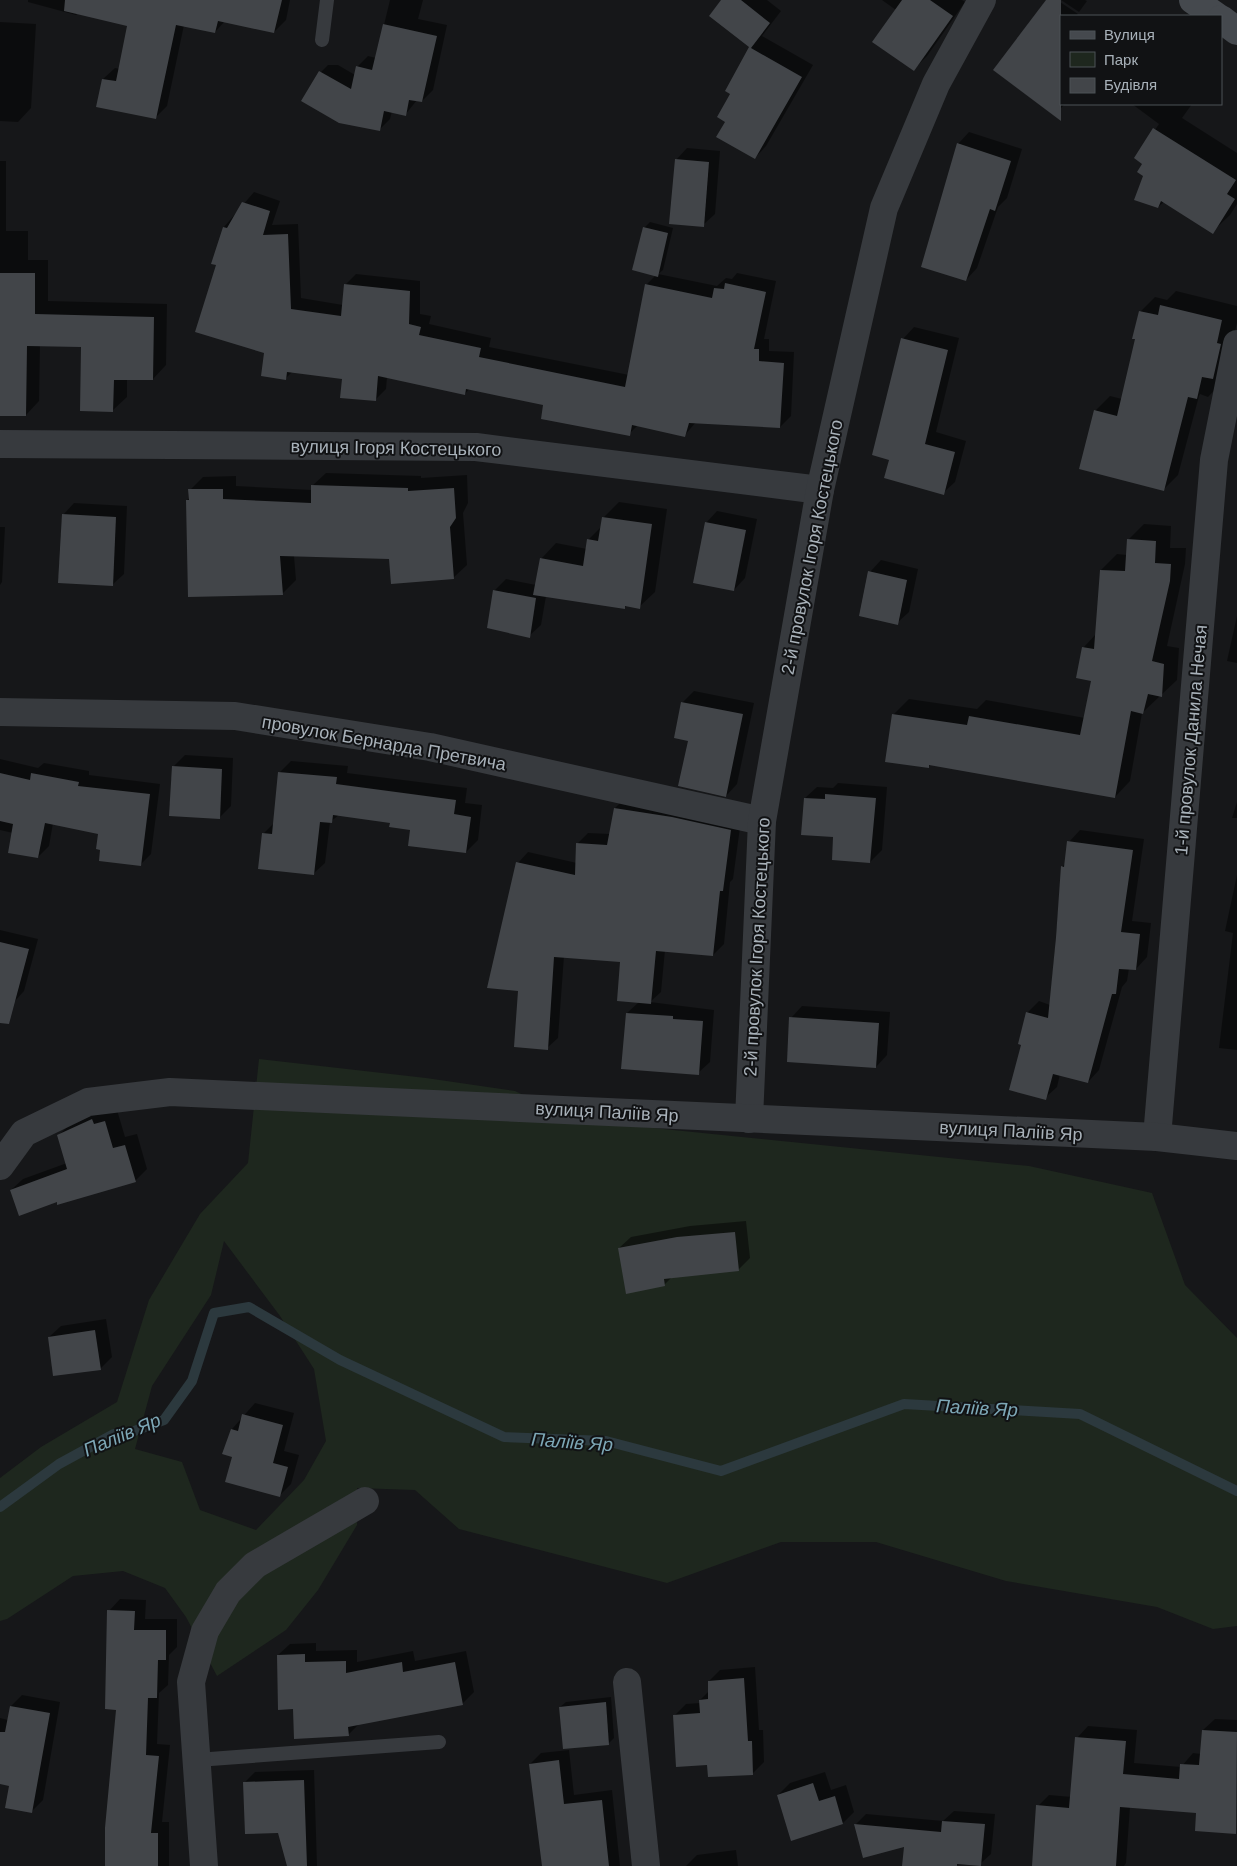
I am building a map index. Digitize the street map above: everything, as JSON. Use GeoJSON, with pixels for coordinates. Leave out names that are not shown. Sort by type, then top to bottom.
{"type":"FeatureCollection","features":[{"type":"Feature","properties":{"kind":"main road"},"geometry":{"type":"LineString","coordinates":[[1193,0],[1215,15]]}},
{"type":"Feature","properties":{"kind":"main road"},"geometry":{"type":"LineString","coordinates":[[1222,21],[1237,31]]}},
{"type":"Feature","properties":{"kind":"street","name":"2-й провулок Ігоря Костецького"},"geometry":{"type":"LineString","coordinates":[[749,1118],[762,821],[820,490],[884,208],[936,84],[982,0]]}},
{"type":"Feature","properties":{"kind":"street","name":"1-й провулок Данила Нечая"},"geometry":{"type":"LineString","coordinates":[[1156,1137],[1214,460],[1237,344]]}},
{"type":"Feature","properties":{"kind":"street","name":"вулиця Ігоря Костецького"},"geometry":{"type":"LineString","coordinates":[[0,444],[476,447],[820,490]]}},
{"type":"Feature","properties":{"kind":"street","name":"провулок Бернарда Претвича"},"geometry":{"type":"LineString","coordinates":[[0,712],[236,716],[430,747],[762,821]]}},
{"type":"Feature","properties":{"kind":"street","name":"вулиця Паліїв Яр"},"geometry":{"type":"LineString","coordinates":[[0,1166],[24,1133],[88,1102],[170,1092],[1156,1137],[1237,1146]]}},
{"type":"Feature","properties":{"kind":"street"},"geometry":{"type":"LineString","coordinates":[[204,1866],[191,1682],[205,1631],[228,1592],[255,1565],[365,1501]]}},
{"type":"Feature","properties":{"kind":"street"},"geometry":{"type":"LineString","coordinates":[[627,1682],[646,1866]]}},
{"type":"Feature","properties":{"kind":"lane"},"geometry":{"type":"LineString","coordinates":[[322,40],[327,0]]}},
{"type":"Feature","properties":{"kind":"lane"},"geometry":{"type":"LineString","coordinates":[[197,1760],[439,1742]]}},
{"type":"Feature","properties":{"kind":"green space"},"geometry":{"type":"Polygon","coordinates":[[[259,1059],[426,1078],[515,1091],[575,1120],[1029,1166],[1152,1193],[1185,1285],[1237,1338],[1237,1626],[1213,1629],[1157,1607],[1006,1581],[876,1542],[781,1542],[667,1583],[459,1529],[415,1490],[357,1488],[357,1525],[318,1590],[286,1630],[217,1676],[186,1617],[165,1588],[123,1571],[73,1576],[7,1619],[0,1621],[0,1478],[41,1447],[117,1402],[149,1300],[200,1214],[248,1163],[259,1059]],[[224,1241],[211,1295],[152,1386],[135,1449],[182,1462],[200,1510],[256,1530],[304,1480],[326,1441],[314,1369],[280,1316],[224,1241]]]}},
{"type":"Feature","properties":{"kind":"building"},"geometry":{"type":"Polygon","coordinates":[[[65,0],[282,0],[274,33],[218,21],[215,33],[176,25],[156,119],[96,107],[102,79],[116,81],[127,26],[64,11],[65,0]]]}},
{"type":"Feature","properties":{"kind":"building"},"geometry":{"type":"Polygon","coordinates":[[[721,0],[741,0],[770,23],[751,48],[802,77],[755,159],[716,137],[725,122],[717,117],[730,94],[725,91],[749,47],[709,16],[721,0]]]}},
{"type":"Feature","properties":{"kind":"building"},"geometry":{"type":"Polygon","coordinates":[[[902,0],[930,0],[953,16],[914,71],[872,42],[902,0]]]}},
{"type":"Feature","properties":{"kind":"building"},"geometry":{"type":"Polygon","coordinates":[[[1046,0],[1061,0],[1061,121],[993,70],[1046,0]]]}},
{"type":"Feature","properties":{"kind":"building"},"geometry":{"type":"Polygon","coordinates":[[[383,24],[437,36],[422,102],[409,100],[406,116],[384,111],[380,131],[339,123],[301,101],[319,71],[351,89],[356,66],[372,70],[383,24]]]}},
{"type":"Feature","properties":{"kind":"building"},"geometry":{"type":"Polygon","coordinates":[[[1153,128],[1236,180],[1227,194],[1235,199],[1213,234],[1161,201],[1158,208],[1134,200],[1143,176],[1137,172],[1142,164],[1134,158],[1153,128]]]}},
{"type":"Feature","properties":{"kind":"building"},"geometry":{"type":"Polygon","coordinates":[[[957,143],[1011,161],[995,211],[990,209],[966,281],[921,267],[957,143]]]}},
{"type":"Feature","properties":{"kind":"building"},"geometry":{"type":"Polygon","coordinates":[[[675,159],[709,162],[704,227],[669,224],[675,159]]]}},
{"type":"Feature","properties":{"kind":"building"},"geometry":{"type":"Polygon","coordinates":[[[242,202],[270,211],[263,235],[288,234],[291,309],[341,316],[344,284],[410,291],[409,324],[421,327],[419,335],[481,348],[479,357],[625,387],[645,284],[712,298],[714,288],[724,289],[725,283],[766,292],[754,349],[759,349],[759,361],[784,363],[780,428],[689,423],[685,437],[632,425],[630,436],[541,419],[543,405],[466,389],[465,395],[378,376],[376,401],[340,398],[342,379],[287,372],[286,380],[261,376],[264,353],[195,332],[216,265],[211,264],[223,227],[227,228],[242,202]]]}},
{"type":"Feature","properties":{"kind":"building"},"geometry":{"type":"Polygon","coordinates":[[[643,227],[668,233],[658,277],[632,270],[643,227]]]}},
{"type":"Feature","properties":{"kind":"building"},"geometry":{"type":"Polygon","coordinates":[[[0,273],[35,273],[35,314],[154,317],[153,380],[114,380],[113,412],[80,411],[81,347],[27,346],[26,416],[0,416],[0,273]]]}},
{"type":"Feature","properties":{"kind":"building"},"geometry":{"type":"Polygon","coordinates":[[[1160,305],[1222,320],[1217,343],[1221,344],[1213,379],[1202,377],[1197,399],[1188,397],[1164,491],[1079,469],[1094,410],[1117,416],[1135,339],[1132,339],[1139,311],[1158,315],[1160,305]]]}},
{"type":"Feature","properties":{"kind":"building"},"geometry":{"type":"Polygon","coordinates":[[[901,338],[948,350],[925,444],[955,452],[944,495],[884,478],[889,460],[872,455],[901,338]]]}},
{"type":"Feature","properties":{"kind":"building"},"geometry":{"type":"Polygon","coordinates":[[[311,485],[408,488],[408,491],[454,488],[456,518],[450,527],[454,579],[391,584],[389,559],[280,556],[283,595],[188,597],[186,500],[189,500],[188,489],[223,489],[223,499],[311,503],[311,485]]]}},
{"type":"Feature","properties":{"kind":"building"},"geometry":{"type":"Polygon","coordinates":[[[62,514],[116,517],[113,586],[58,583],[62,514]]]}},
{"type":"Feature","properties":{"kind":"building"},"geometry":{"type":"Polygon","coordinates":[[[602,517],[652,524],[640,609],[625,606],[625,609],[533,595],[540,558],[583,566],[587,539],[598,541],[602,517]]]}},
{"type":"Feature","properties":{"kind":"building"},"geometry":{"type":"Polygon","coordinates":[[[705,522],[746,530],[734,591],[693,583],[705,522]]]}},
{"type":"Feature","properties":{"kind":"building"},"geometry":{"type":"Polygon","coordinates":[[[1127,539],[1156,541],[1155,563],[1171,564],[1170,581],[1152,661],[1164,664],[1162,697],[1148,694],[1143,714],[1131,711],[1115,798],[929,765],[929,768],[885,762],[892,714],[967,725],[969,716],[1080,735],[1091,681],[1076,678],[1082,647],[1094,649],[1100,570],[1125,571],[1127,539]]]}},
{"type":"Feature","properties":{"kind":"building"},"geometry":{"type":"Polygon","coordinates":[[[868,571],[907,580],[898,625],[859,616],[868,571]]]}},
{"type":"Feature","properties":{"kind":"building"},"geometry":{"type":"Polygon","coordinates":[[[493,590],[536,598],[530,638],[487,628],[493,590]]]}},
{"type":"Feature","properties":{"kind":"building"},"geometry":{"type":"Polygon","coordinates":[[[681,702],[743,714],[726,797],[678,786],[688,741],[674,738],[681,702]]]}},
{"type":"Feature","properties":{"kind":"building"},"geometry":{"type":"Polygon","coordinates":[[[172,766],[222,769],[220,819],[169,816],[172,766]]]}},
{"type":"Feature","properties":{"kind":"building"},"geometry":{"type":"Polygon","coordinates":[[[278,772],[337,777],[336,784],[456,800],[454,814],[471,817],[466,853],[408,846],[410,830],[389,827],[390,823],[333,815],[332,823],[320,822],[314,875],[258,869],[262,833],[272,834],[278,772]]]}},
{"type":"Feature","properties":{"kind":"building"},"geometry":{"type":"Polygon","coordinates":[[[0,773],[30,780],[31,773],[79,782],[78,786],[150,794],[141,866],[99,861],[100,850],[96,849],[98,834],[45,823],[38,858],[8,853],[13,824],[0,821],[0,773]]]}},
{"type":"Feature","properties":{"kind":"building"},"geometry":{"type":"Polygon","coordinates":[[[825,794],[876,798],[870,863],[832,860],[833,837],[801,835],[804,798],[825,799],[825,794]]]}},
{"type":"Feature","properties":{"kind":"building"},"geometry":{"type":"Polygon","coordinates":[[[614,808],[672,817],[731,830],[723,891],[720,891],[713,956],[656,951],[651,1004],[617,1001],[620,962],[554,957],[548,1050],[514,1047],[518,991],[487,988],[516,862],[575,875],[576,843],[607,845],[614,808]]]}},
{"type":"Feature","properties":{"kind":"building"},"geometry":{"type":"Polygon","coordinates":[[[1067,841],[1133,850],[1121,932],[1140,934],[1136,970],[1119,969],[1116,994],[1112,994],[1088,1083],[1053,1074],[1046,1100],[1009,1090],[1021,1045],[1018,1044],[1026,1012],[1048,1018],[1061,866],[1064,867],[1067,841]]]}},
{"type":"Feature","properties":{"kind":"building"},"geometry":{"type":"Polygon","coordinates":[[[0,942],[29,949],[9,1024],[0,1023],[0,942]]]}},
{"type":"Feature","properties":{"kind":"building"},"geometry":{"type":"Polygon","coordinates":[[[626,1013],[673,1016],[673,1019],[703,1021],[699,1075],[621,1069],[626,1013]]]}},
{"type":"Feature","properties":{"kind":"building"},"geometry":{"type":"Polygon","coordinates":[[[789,1017],[879,1023],[876,1068],[787,1062],[789,1017]]]}},
{"type":"Feature","properties":{"kind":"building"},"geometry":{"type":"Polygon","coordinates":[[[92,1119],[94,1124],[105,1121],[113,1148],[125,1145],[136,1182],[57,1205],[57,1202],[19,1216],[10,1190],[67,1169],[57,1135],[92,1119]]]}},
{"type":"Feature","properties":{"kind":"building"},"geometry":{"type":"Polygon","coordinates":[[[735,1232],[739,1271],[664,1279],[665,1286],[626,1294],[618,1248],[677,1237],[735,1232]]]}},
{"type":"Feature","properties":{"kind":"building"},"geometry":{"type":"Polygon","coordinates":[[[95,1330],[101,1370],[53,1376],[48,1337],[95,1330]]]}},
{"type":"Feature","properties":{"kind":"building"},"geometry":{"type":"Polygon","coordinates":[[[242,1414],[283,1425],[273,1463],[288,1467],[280,1497],[225,1482],[232,1457],[222,1454],[231,1429],[238,1431],[242,1414]]]}},
{"type":"Feature","properties":{"kind":"building"},"geometry":{"type":"Polygon","coordinates":[[[107,1610],[135,1611],[134,1630],[166,1630],[166,1660],[158,1660],[157,1698],[148,1698],[146,1755],[159,1756],[151,1833],[158,1833],[158,1866],[105,1866],[105,1828],[116,1710],[105,1709],[107,1610]]]}},
{"type":"Feature","properties":{"kind":"building"},"geometry":{"type":"Polygon","coordinates":[[[305,1654],[305,1662],[346,1661],[346,1673],[402,1662],[403,1672],[455,1662],[463,1705],[348,1727],[349,1736],[294,1739],[293,1709],[278,1710],[277,1655],[305,1654]]]}},
{"type":"Feature","properties":{"kind":"building"},"geometry":{"type":"Polygon","coordinates":[[[744,1678],[748,1741],[752,1741],[753,1775],[708,1777],[707,1765],[676,1767],[673,1715],[700,1713],[699,1700],[708,1699],[708,1681],[744,1678]]]}},
{"type":"Feature","properties":{"kind":"building"},"geometry":{"type":"Polygon","coordinates":[[[606,1702],[609,1745],[563,1749],[559,1707],[606,1702]]]}},
{"type":"Feature","properties":{"kind":"building"},"geometry":{"type":"Polygon","coordinates":[[[10,1706],[50,1713],[32,1813],[5,1808],[9,1786],[0,1784],[0,1732],[5,1732],[10,1706]]]}},
{"type":"Feature","properties":{"kind":"building"},"geometry":{"type":"Polygon","coordinates":[[[1202,1730],[1237,1732],[1236,1834],[1195,1831],[1196,1813],[1120,1807],[1116,1866],[1032,1866],[1036,1805],[1069,1808],[1075,1737],[1126,1741],[1123,1774],[1179,1779],[1180,1764],[1199,1765],[1202,1730]]]}},
{"type":"Feature","properties":{"kind":"building"},"geometry":{"type":"Polygon","coordinates":[[[559,1760],[564,1804],[602,1800],[609,1866],[542,1866],[529,1764],[559,1760]]]}},
{"type":"Feature","properties":{"kind":"building"},"geometry":{"type":"Polygon","coordinates":[[[304,1780],[307,1866],[287,1866],[278,1833],[245,1834],[243,1782],[304,1780]]]}},
{"type":"Feature","properties":{"kind":"building"},"geometry":{"type":"Polygon","coordinates":[[[813,1783],[819,1801],[835,1796],[843,1824],[791,1841],[777,1795],[813,1783]]]}},
{"type":"Feature","properties":{"kind":"building"},"geometry":{"type":"Polygon","coordinates":[[[942,1821],[985,1824],[981,1866],[957,1864],[957,1866],[902,1866],[904,1847],[863,1858],[854,1824],[941,1832],[942,1821]]]}},
{"type":"Feature","properties":{"kind":"waterway","name":"Паліїв Яр"},"geometry":{"type":"LineString","coordinates":[[0,1507],[59,1464],[114,1434],[129,1433],[164,1420],[192,1381],[214,1313],[249,1307],[340,1360],[504,1437],[606,1441],[721,1471],[904,1404],[1080,1414],[1237,1491]]}}]}
